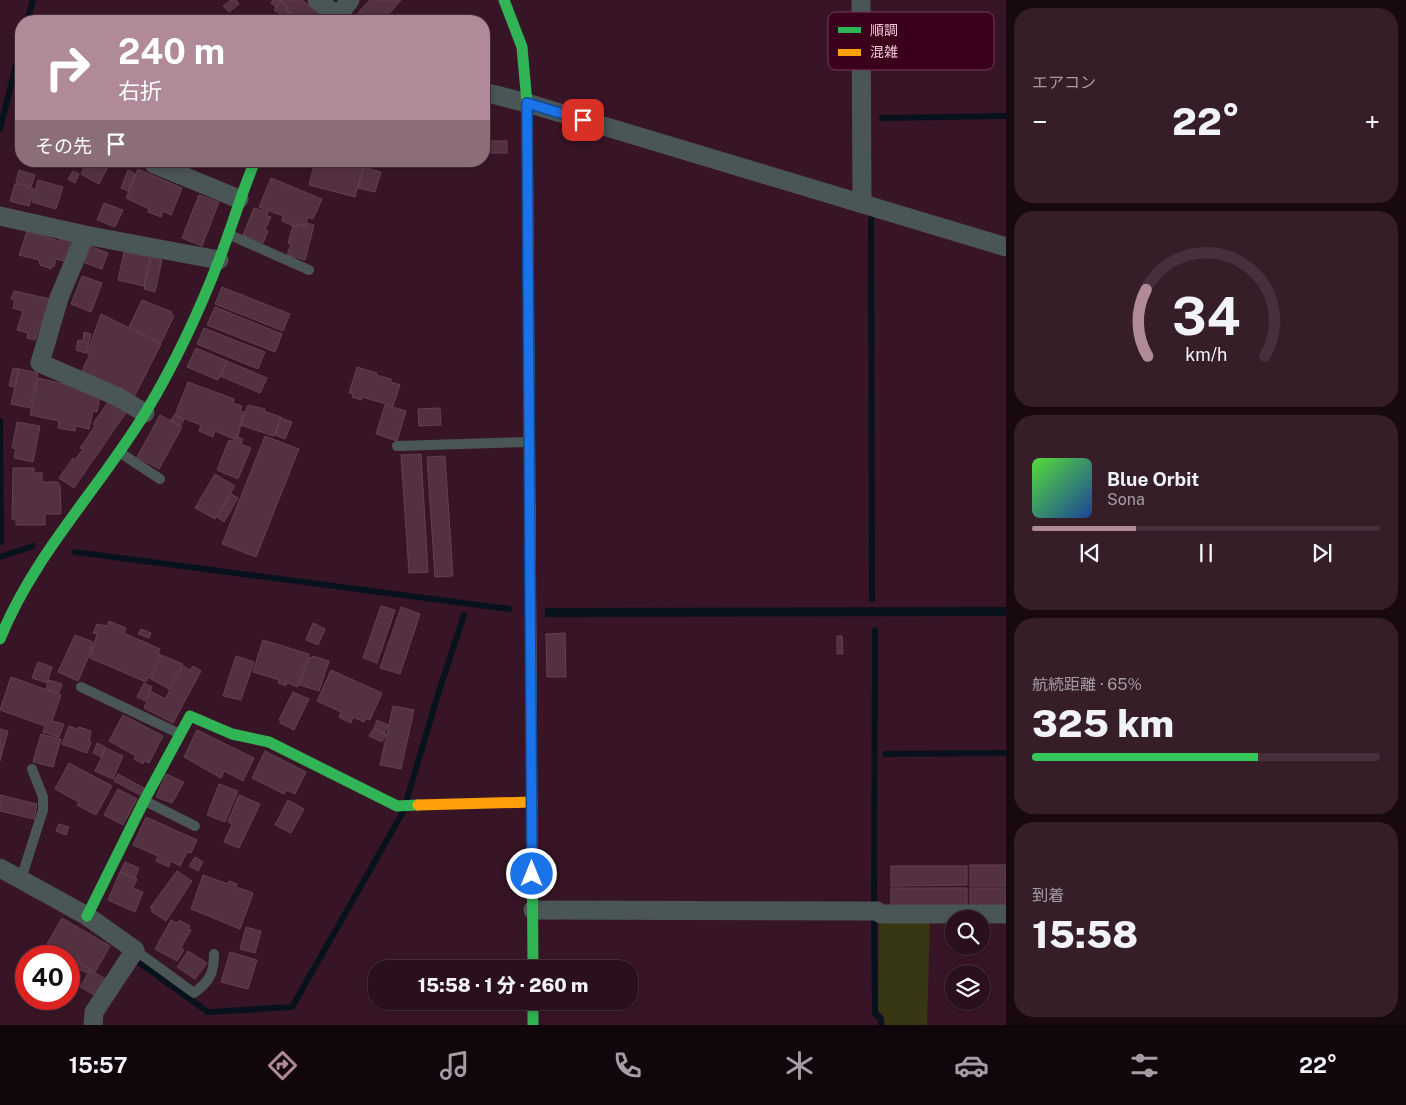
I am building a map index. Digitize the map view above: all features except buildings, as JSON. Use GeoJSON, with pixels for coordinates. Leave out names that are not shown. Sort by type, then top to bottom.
{"type":"FeatureCollection","features":[{"type":"Feature","properties":{"kind":"street"},"geometry":{"type":"LineString","coordinates":[[317,0],[334,15]]}},
{"type":"Feature","properties":{"kind":"street"},"geometry":{"type":"LineString","coordinates":[[342,15],[350,0]]}},
{"type":"Feature","properties":{"kind":"street"},"geometry":{"type":"LineString","coordinates":[[509,2],[522,47],[527,103],[533,960]]}},
{"type":"Feature","properties":{"kind":"street"},"geometry":{"type":"LineString","coordinates":[[861,70],[862,203]]}},
{"type":"Feature","properties":{"kind":"street"},"geometry":{"type":"LineString","coordinates":[[490,94],[1006,247]]}},
{"type":"Feature","properties":{"kind":"street"},"geometry":{"type":"LineString","coordinates":[[161,167],[239,199]]}},
{"type":"Feature","properties":{"kind":"street"},"geometry":{"type":"LineString","coordinates":[[0,639],[12,609],[38,565],[145,413],[174,364],[219,260],[239,199],[253,167]]}},
{"type":"Feature","properties":{"kind":"street"},"geometry":{"type":"LineString","coordinates":[[0,216],[84,235],[219,260]]}},
{"type":"Feature","properties":{"kind":"street"},"geometry":{"type":"LineString","coordinates":[[84,235],[59,298],[40,363],[118,397],[145,413]]}},
{"type":"Feature","properties":{"kind":"street"},"geometry":{"type":"LineString","coordinates":[[87,916],[144,801],[190,716],[232,734],[269,742],[397,806],[532,802]]}},
{"type":"Feature","properties":{"kind":"street"},"geometry":{"type":"LineString","coordinates":[[0,868],[87,916],[135,950],[94,1012],[93,1025]]}},
{"type":"Feature","properties":{"kind":"street"},"geometry":{"type":"LineString","coordinates":[[533,910],[877,911],[881,914],[1006,914]]}},
{"type":"Feature","properties":{"kind":"street"},"geometry":{"type":"LineString","coordinates":[[533,1010],[533,1025]]}},
{"type":"Feature","properties":{"kind":"lane"},"geometry":{"type":"LineString","coordinates":[[227,234],[309,270]]}},
{"type":"Feature","properties":{"kind":"lane"},"geometry":{"type":"LineString","coordinates":[[397,446],[529,442]]}},
{"type":"Feature","properties":{"kind":"lane"},"geometry":{"type":"LineString","coordinates":[[118,451],[160,479]]}},
{"type":"Feature","properties":{"kind":"lane"},"geometry":{"type":"LineString","coordinates":[[81,687],[180,735]]}},
{"type":"Feature","properties":{"kind":"lane"},"geometry":{"type":"LineString","coordinates":[[21,880],[43,810],[43,797],[32,769]]}},
{"type":"Feature","properties":{"kind":"lane"},"geometry":{"type":"LineString","coordinates":[[144,801],[195,826]]}},
{"type":"Feature","properties":{"kind":"lane"},"geometry":{"type":"LineString","coordinates":[[135,950],[194,993],[205,985],[214,970],[214,954]]}},
{"type":"Feature","properties":{"kind":"shaded area"},"geometry":{"type":"Polygon","coordinates":[[[930,917],[927,1025],[885,1025],[884,1017],[878,1010],[879,919],[930,917]]]}},
{"type":"Feature","properties":{"kind":"water"},"geometry":{"type":"Polygon","coordinates":[[[1006,607],[1006,616],[545,617],[545,608],[1006,607]]]}},
{"type":"Feature","properties":{"kind":"waterway"},"geometry":{"type":"LineString","coordinates":[[29,15],[33,0]]}},
{"type":"Feature","properties":{"kind":"waterway"},"geometry":{"type":"LineString","coordinates":[[0,129],[15,69]]}},
{"type":"Feature","properties":{"kind":"waterway"},"geometry":{"type":"LineString","coordinates":[[882,118],[1006,116]]}},
{"type":"Feature","properties":{"kind":"waterway"},"geometry":{"type":"LineString","coordinates":[[871,218],[872,599]]}},
{"type":"Feature","properties":{"kind":"waterway"},"geometry":{"type":"LineString","coordinates":[[0,421],[1,542]]}},
{"type":"Feature","properties":{"kind":"waterway"},"geometry":{"type":"LineString","coordinates":[[0,557],[33,546]]}},
{"type":"Feature","properties":{"kind":"waterway"},"geometry":{"type":"LineString","coordinates":[[75,552],[509,609]]}},
{"type":"Feature","properties":{"kind":"waterway"},"geometry":{"type":"LineString","coordinates":[[407,799],[464,615]]}},
{"type":"Feature","properties":{"kind":"waterway"},"geometry":{"type":"LineString","coordinates":[[874,905],[875,630]]}},
{"type":"Feature","properties":{"kind":"waterway"},"geometry":{"type":"LineString","coordinates":[[885,754],[1006,753]]}},
{"type":"Feature","properties":{"kind":"waterway"},"geometry":{"type":"LineString","coordinates":[[141,964],[208,1012],[292,1007],[403,812]]}},
{"type":"Feature","properties":{"kind":"waterway"},"geometry":{"type":"LineString","coordinates":[[874,917],[875,1014],[881,1019],[881,1025]]}},
{"type":"Feature","properties":{"kind":"traffic: fast"},"geometry":{"type":"LineString","coordinates":[[504,0],[522,47],[527,103],[530,505]]}},
{"type":"Feature","properties":{"kind":"traffic: fast"},"geometry":{"type":"LineString","coordinates":[[0,639],[14,608],[31,578],[129,439],[167,374],[195,318],[224,248],[253,167]]}},
{"type":"Feature","properties":{"kind":"traffic: fast"},"geometry":{"type":"LineString","coordinates":[[531,674],[533,960]]}},
{"type":"Feature","properties":{"kind":"traffic: fast"},"geometry":{"type":"LineString","coordinates":[[87,916],[144,801],[190,716],[232,734],[269,742],[397,806],[418,805]]}},
{"type":"Feature","properties":{"kind":"traffic: fast"},"geometry":{"type":"LineString","coordinates":[[533,1010],[533,1025]]}},
{"type":"Feature","properties":{"kind":"traffic: slow"},"geometry":{"type":"LineString","coordinates":[[530,505],[531,674]]}},
{"type":"Feature","properties":{"kind":"traffic: slow"},"geometry":{"type":"LineString","coordinates":[[418,805],[532,802]]}},
{"type":"Feature","properties":{"kind":"route"},"geometry":{"type":"LineString","coordinates":[[532,874],[527,103],[583,120]]}}]}
